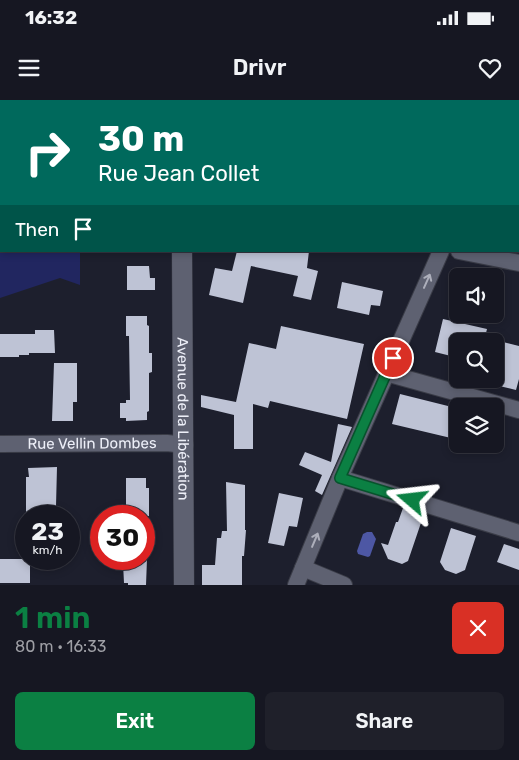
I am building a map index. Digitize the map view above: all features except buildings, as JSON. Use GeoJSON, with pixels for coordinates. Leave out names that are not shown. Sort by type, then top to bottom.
{"type":"FeatureCollection","features":[{"type":"Feature","properties":{"kind":"street","name":"Avenue de la Libération"},"geometry":{"type":"LineString","coordinates":[[182,252],[184,585]]}},
{"type":"Feature","properties":{"kind":"street"},"geometry":{"type":"LineString","coordinates":[[296,585],[340,478],[441,252]]}},
{"type":"Feature","properties":{"kind":"street"},"geometry":{"type":"LineString","coordinates":[[464,252],[519,263]]}},
{"type":"Feature","properties":{"kind":"street"},"geometry":{"type":"LineString","coordinates":[[386,373],[519,410]]}},
{"type":"Feature","properties":{"kind":"street","name":"Rue Vellin Dombes"},"geometry":{"type":"LineString","coordinates":[[0,444],[167,443],[184,445]]}},
{"type":"Feature","properties":{"kind":"street"},"geometry":{"type":"LineString","coordinates":[[340,478],[519,533]]}},
{"type":"Feature","properties":{"kind":"street"},"geometry":{"type":"LineString","coordinates":[[303,568],[344,585]]}},
{"type":"Feature","properties":{"kind":"shaded area"},"geometry":{"type":"Polygon","coordinates":[[[0,252],[80,252],[80,285],[60,278],[0,298],[0,252]]]}},
{"type":"Feature","properties":{"kind":"water"},"geometry":{"type":"Polygon","coordinates":[[[372,532],[376,539],[368,557],[358,554],[357,551],[363,534],[372,532]]]}},
{"type":"Feature","properties":{"kind":"route"},"geometry":{"type":"LineString","coordinates":[[393,358],[340,478],[412,500]]}}]}
